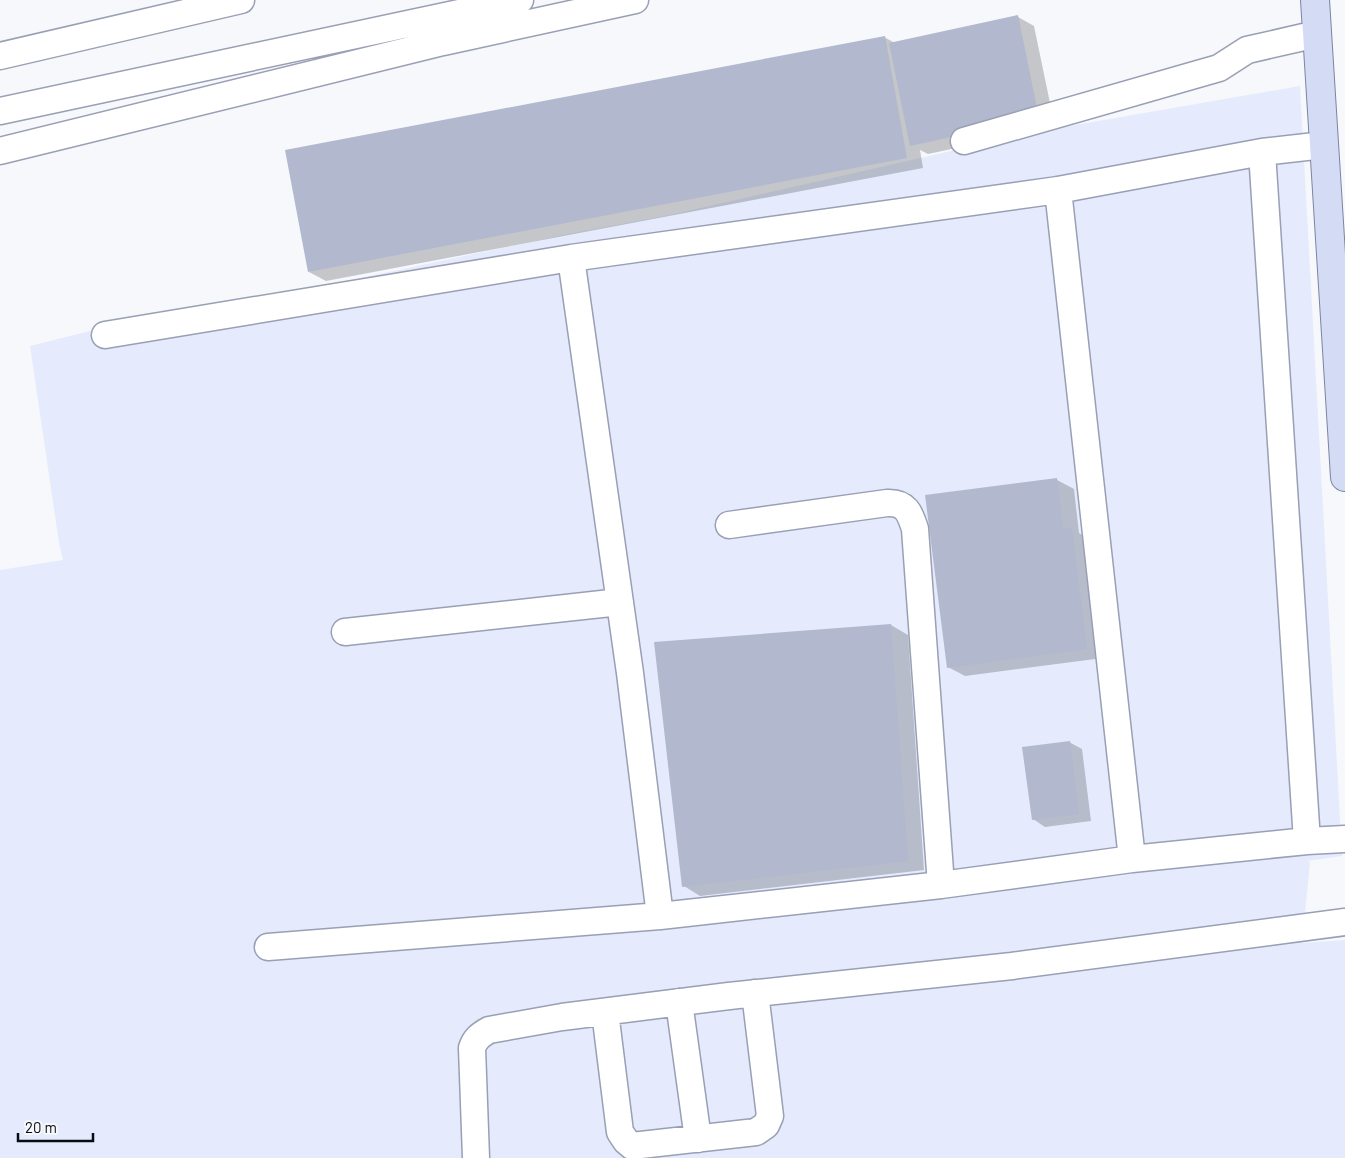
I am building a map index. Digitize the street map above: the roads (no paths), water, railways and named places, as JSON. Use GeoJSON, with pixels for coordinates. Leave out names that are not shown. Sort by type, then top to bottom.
{"type":"FeatureCollection","features":[{"type":"Feature","properties":{"kind":"main road"},"geometry":{"type":"LineString","coordinates":[[1315,0],[1345,477]]}},
{"type":"Feature","properties":{"kind":"street"},"geometry":{"type":"LineString","coordinates":[[0,56],[241,0]]}},
{"type":"Feature","properties":{"kind":"street"},"geometry":{"type":"LineString","coordinates":[[0,111],[520,0]]}},
{"type":"Feature","properties":{"kind":"street"},"geometry":{"type":"LineString","coordinates":[[0,151],[434,44],[635,0]]}},
{"type":"Feature","properties":{"kind":"street"},"geometry":{"type":"LineString","coordinates":[[964,141],[1219,68],[1247,50],[1317,34]]}},
{"type":"Feature","properties":{"kind":"street"},"geometry":{"type":"LineString","coordinates":[[105,335],[571,258],[1058,190],[1262,152],[1324,145]]}},
{"type":"Feature","properties":{"kind":"street"},"geometry":{"type":"LineString","coordinates":[[1262,152],[1307,842]]}},
{"type":"Feature","properties":{"kind":"street"},"geometry":{"type":"LineString","coordinates":[[1058,190],[1132,859]]}},
{"type":"Feature","properties":{"kind":"street"},"geometry":{"type":"LineString","coordinates":[[571,258],[620,602],[660,916]]}},
{"type":"Feature","properties":{"kind":"street"},"geometry":{"type":"LineString","coordinates":[[729,525],[894,502],[903,506],[908,511],[912,518],[914,529],[941,885]]}},
{"type":"Feature","properties":{"kind":"street"},"geometry":{"type":"LineString","coordinates":[[345,632],[620,602]]}},
{"type":"Feature","properties":{"kind":"street"},"geometry":{"type":"LineString","coordinates":[[268,948],[660,916],[941,885],[1132,859],[1345,839]]}},
{"type":"Feature","properties":{"kind":"street"},"geometry":{"type":"LineString","coordinates":[[476,1158],[472,1048],[475,1040],[489,1030],[562,1017],[679,1002],[1012,966],[1345,922]]}},
{"type":"Feature","properties":{"kind":"street"},"geometry":{"type":"LineString","coordinates":[[605,1012],[620,1132],[632,1146],[756,1132],[766,1125],[770,1116],[754,993]]}},
{"type":"Feature","properties":{"kind":"street"},"geometry":{"type":"LineString","coordinates":[[679,1002],[698,1139]]}}]}
